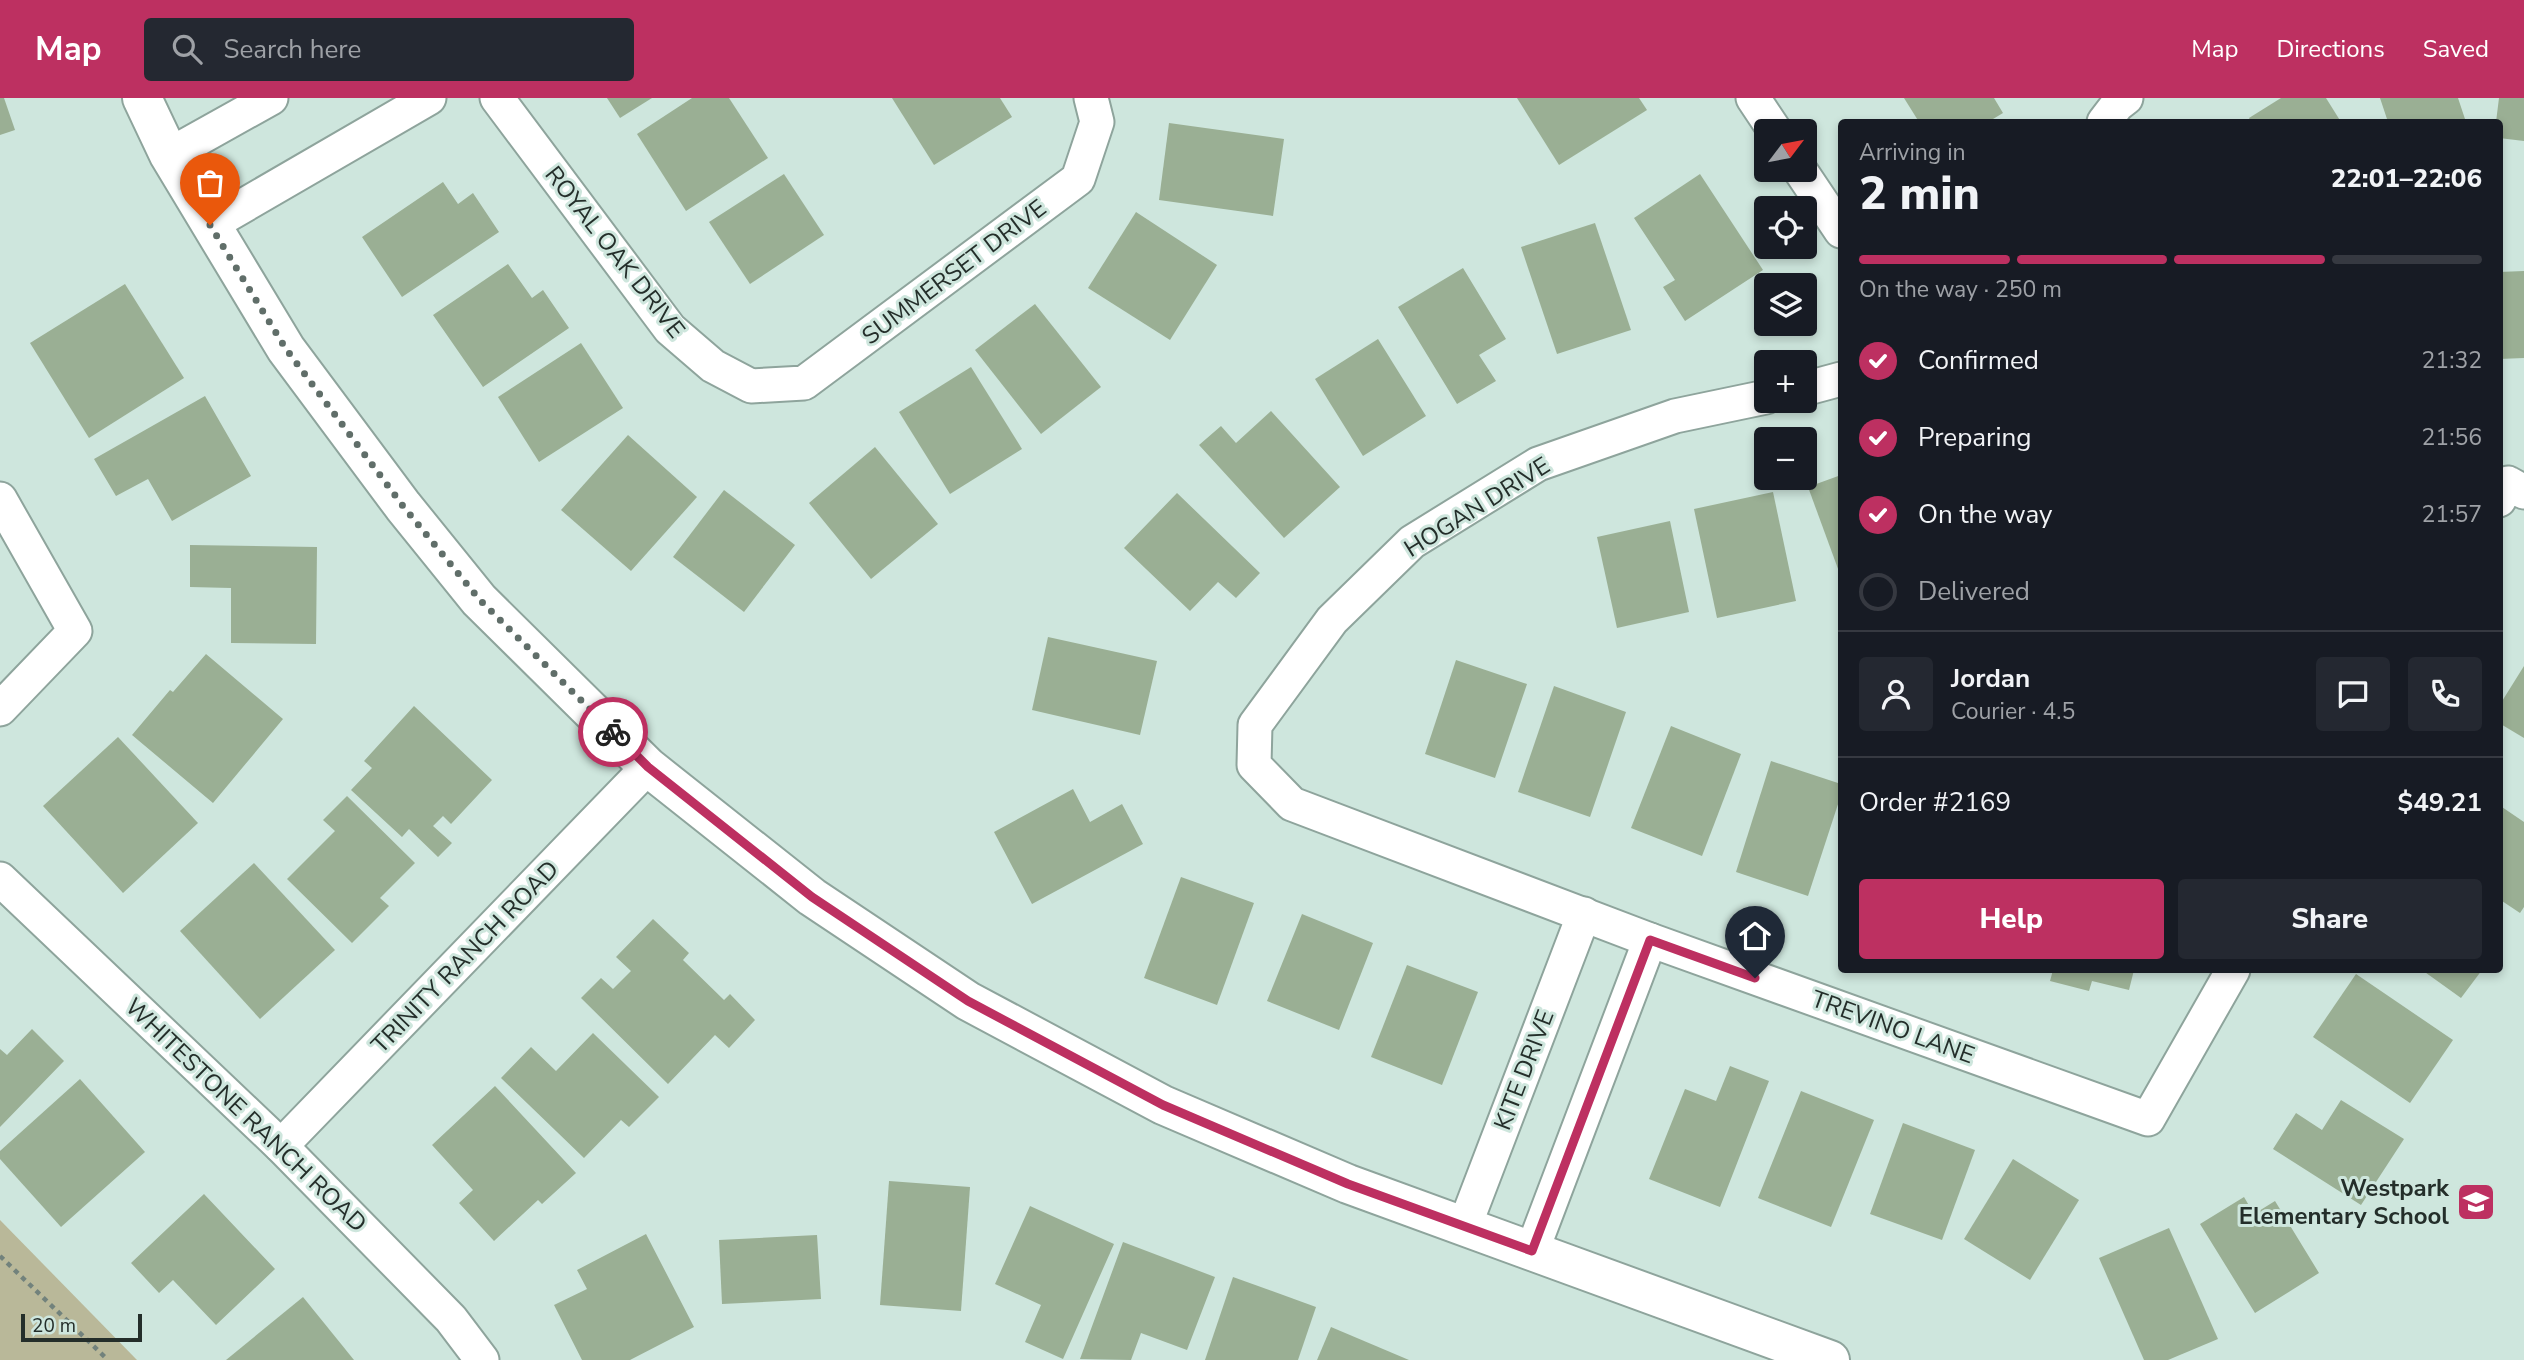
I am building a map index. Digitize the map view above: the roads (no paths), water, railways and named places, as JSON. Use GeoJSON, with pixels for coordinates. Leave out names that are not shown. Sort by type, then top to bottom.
{"type":"FeatureCollection","features":[{"type":"Feature","properties":{"kind":"street"},"geometry":{"type":"LineString","coordinates":[[142,98],[169,155],[286,349],[403,506],[480,600],[648,767],[812,897],[968,1001],[1163,1105],[1348,1184],[1830,1360]]}},
{"type":"Feature","properties":{"kind":"street"},"geometry":{"type":"LineString","coordinates":[[169,155],[271,98]]}},
{"type":"Feature","properties":{"kind":"street"},"geometry":{"type":"LineString","coordinates":[[210,225],[429,98]]}},
{"type":"Feature","properties":{"kind":"street","name":"ROYAL OAK DRIVE"},"geometry":{"type":"LineString","coordinates":[[497,98],[670,329],[713,366],[751,386]]}},
{"type":"Feature","properties":{"kind":"street","name":"SUMMERSET DRIVE"},"geometry":{"type":"LineString","coordinates":[[751,386],[804,383],[1078,179],[1097,122],[1091,98]]}},
{"type":"Feature","properties":{"kind":"street"},"geometry":{"type":"LineString","coordinates":[[1753,98],[1767,119]]}},
{"type":"Feature","properties":{"kind":"street"},"geometry":{"type":"LineString","coordinates":[[2106,119],[2126,98]]}},
{"type":"Feature","properties":{"kind":"street"},"geometry":{"type":"LineString","coordinates":[[1808,182],[1838,227]]}},
{"type":"Feature","properties":{"kind":"street"},"geometry":{"type":"LineString","coordinates":[[1817,386],[1838,380]]}},
{"type":"Feature","properties":{"kind":"street","name":"HOGAN DRIVE"},"geometry":{"type":"LineString","coordinates":[[1254,765],[1255,725],[1332,620],[1412,542],[1538,464],[1675,416],[1754,400]]}},
{"type":"Feature","properties":{"kind":"street"},"geometry":{"type":"LineString","coordinates":[[2503,492],[2508,483],[2524,492]]}},
{"type":"Feature","properties":{"kind":"street"},"geometry":{"type":"LineString","coordinates":[[0,499],[75,631],[0,709]]}},
{"type":"Feature","properties":{"kind":"street","name":"TREVINO LANE"},"geometry":{"type":"LineString","coordinates":[[1254,765],[1292,804],[1650,940],[2148,1119],[2231,973]]}},
{"type":"Feature","properties":{"kind":"street","name":"TRINITY RANCH ROAD"},"geometry":{"type":"LineString","coordinates":[[282,1146],[648,767]]}},
{"type":"Feature","properties":{"kind":"street","name":"WHITESTONE RANCH ROAD"},"geometry":{"type":"LineString","coordinates":[[0,879],[282,1146],[452,1319],[482,1360]]}},
{"type":"Feature","properties":{"kind":"street","name":"KITE DRIVE"},"geometry":{"type":"LineString","coordinates":[[1465,1225],[1584,914]]}},
{"type":"Feature","properties":{"kind":"street"},"geometry":{"type":"LineString","coordinates":[[1532,1251],[1650,940]]}},
{"type":"Feature","properties":{"kind":"place","name":"Westpark Elementary School"},"geometry":{"type":"Point","coordinates":[2476,1202]}}]}
